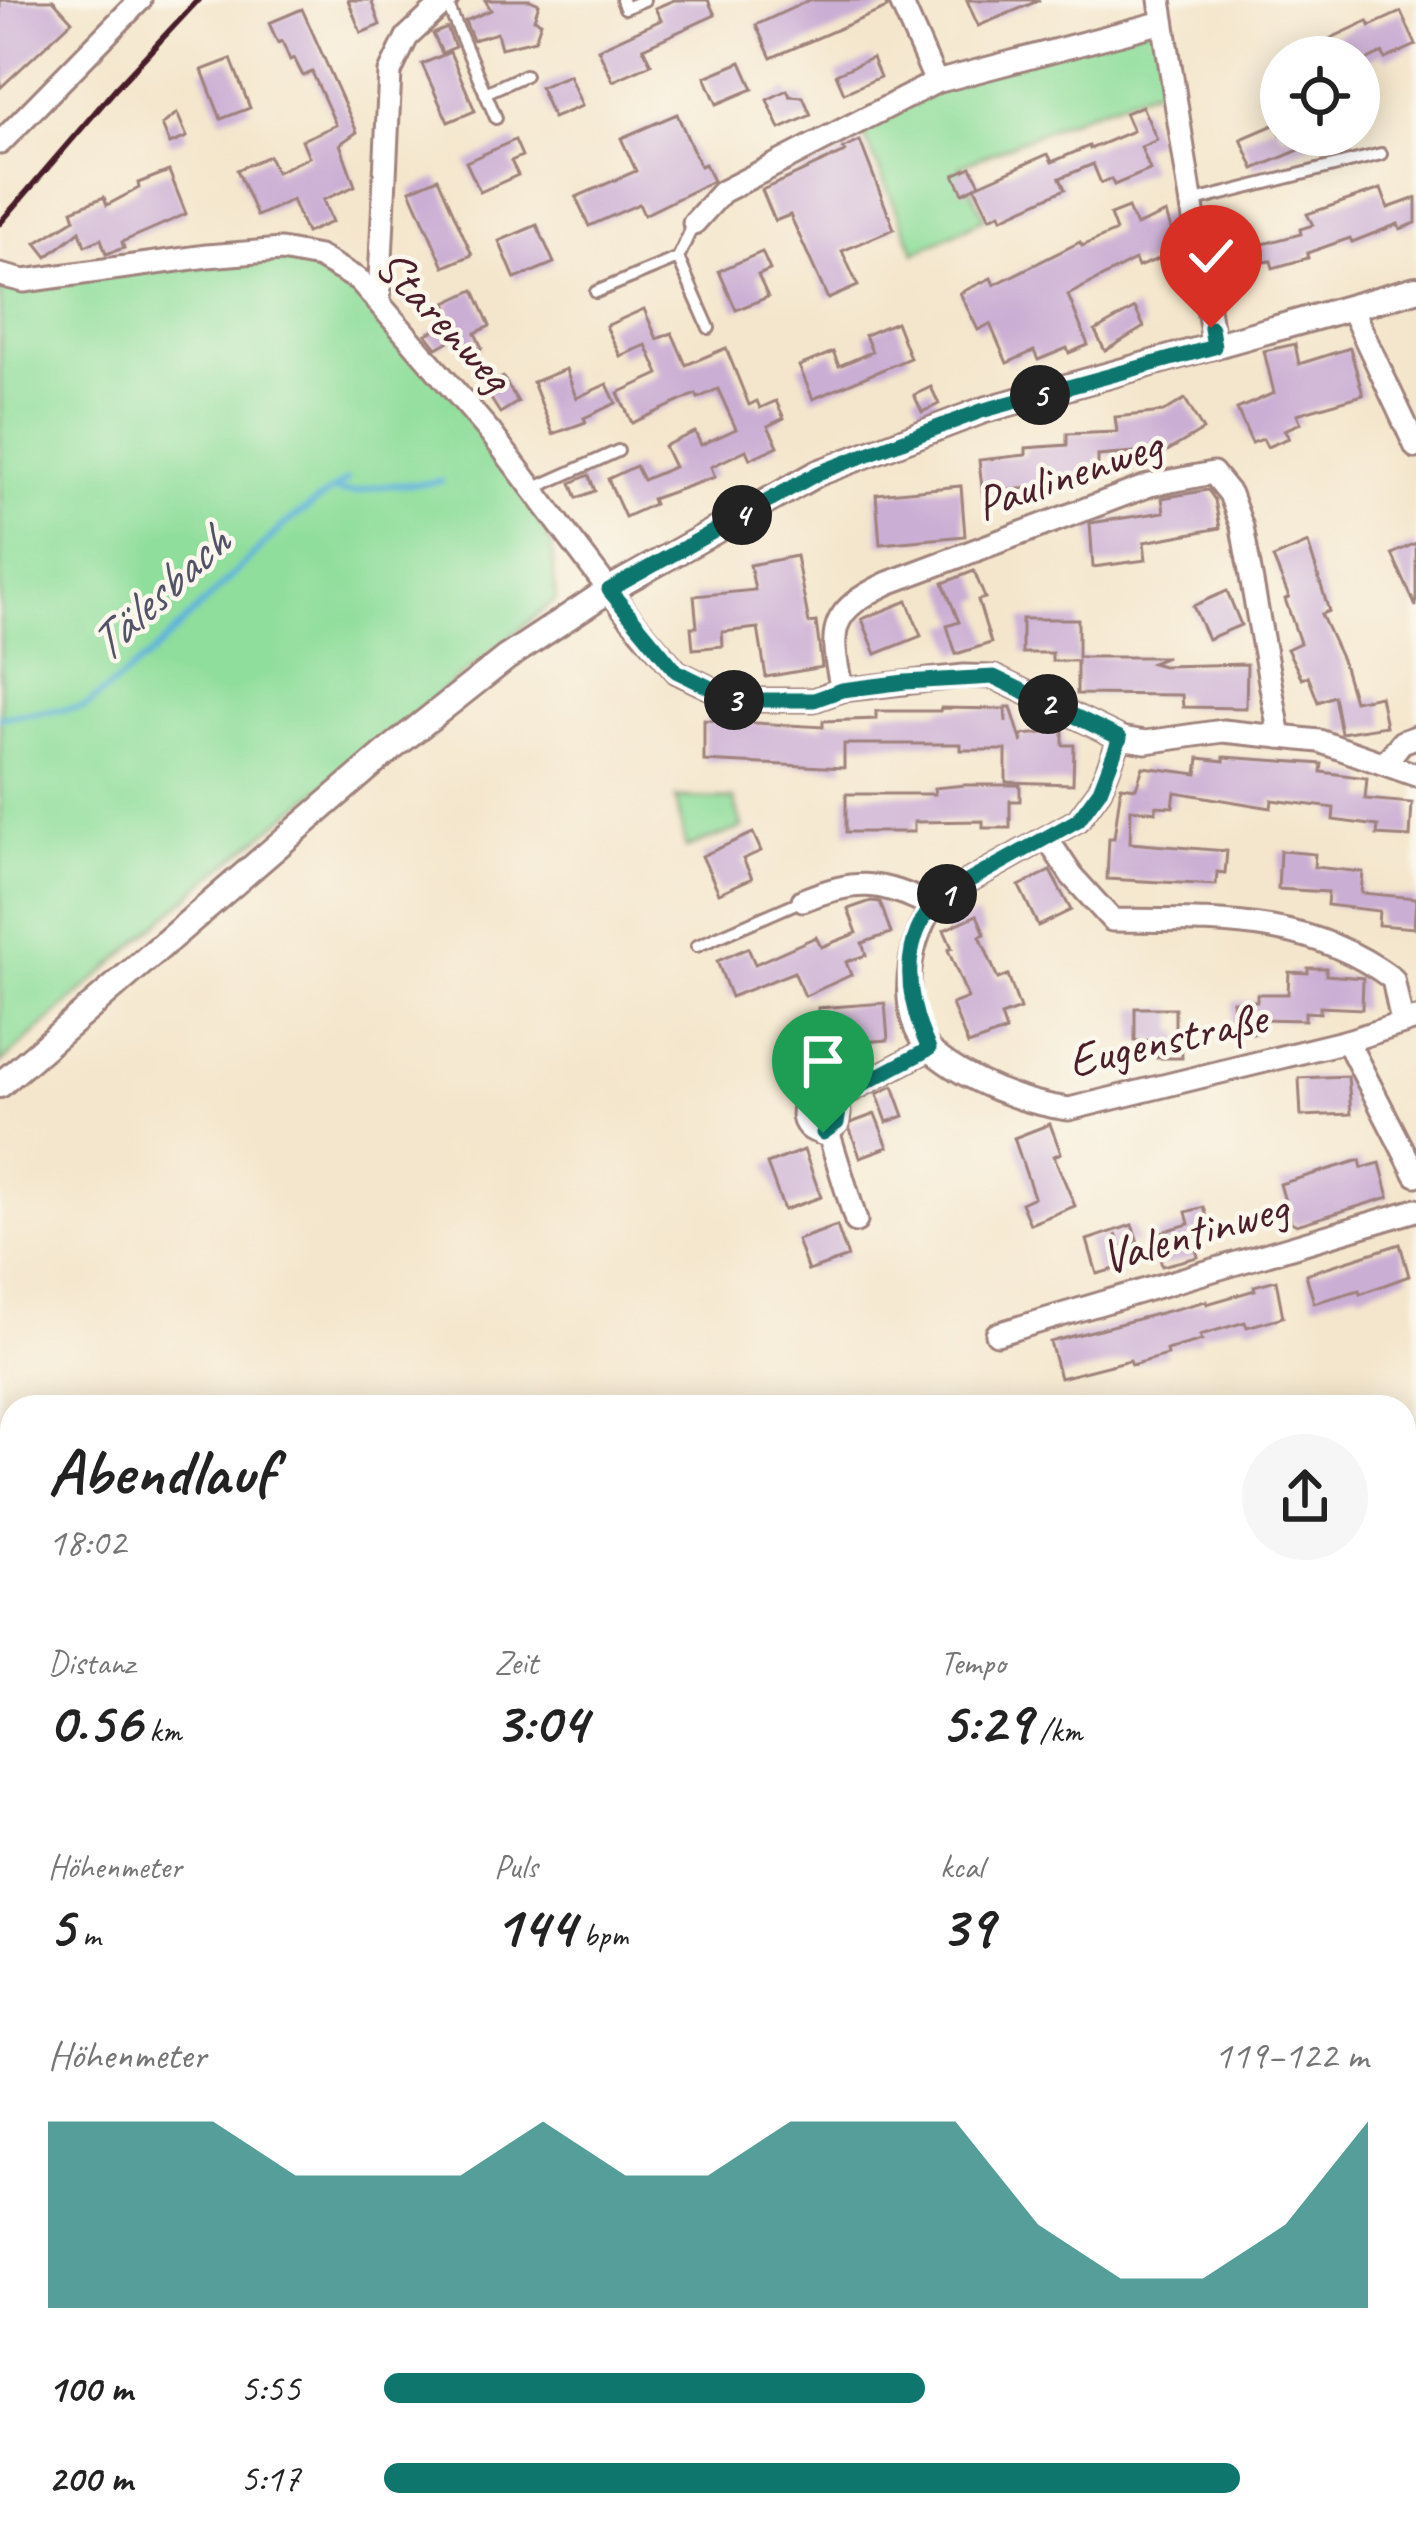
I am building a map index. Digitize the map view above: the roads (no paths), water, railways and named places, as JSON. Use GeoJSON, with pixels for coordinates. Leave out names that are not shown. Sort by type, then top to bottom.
{"type":"FeatureCollection","features":[{"type":"Feature","properties":{"kind":"street"},"geometry":{"type":"LineString","coordinates":[[0,143],[140,0]]}},
{"type":"Feature","properties":{"kind":"street"},"geometry":{"type":"LineString","coordinates":[[379,301],[390,72],[407,37],[446,0]]}},
{"type":"Feature","properties":{"kind":"street"},"geometry":{"type":"LineString","coordinates":[[900,0],[936,82]]}},
{"type":"Feature","properties":{"kind":"street"},"geometry":{"type":"LineString","coordinates":[[694,223],[722,192],[936,82],[1162,11],[1214,347]]}},
{"type":"Feature","properties":{"kind":"street","name":"Starenweg"},"geometry":{"type":"LineString","coordinates":[[0,275],[23,281],[281,250],[319,257],[359,280],[379,301],[676,671],[735,700],[814,700],[842,690],[994,677],[1120,738]]}},
{"type":"Feature","properties":{"kind":"street"},"geometry":{"type":"LineString","coordinates":[[0,1085],[382,756],[506,658],[609,590],[818,473],[981,411],[1416,289]]}},
{"type":"Feature","properties":{"kind":"street"},"geometry":{"type":"LineString","coordinates":[[1351,308],[1416,447]]}},
{"type":"Feature","properties":{"kind":"street","name":"Paulinenweg"},"geometry":{"type":"LineString","coordinates":[[842,690],[836,628],[849,602],[1150,485],[1213,472],[1230,494],[1242,527],[1280,736]]}},
{"type":"Feature","properties":{"kind":"street"},"geometry":{"type":"LineString","coordinates":[[829,1131],[816,1132],[806,1126],[803,1108],[816,1096],[833,1100],[929,1049],[916,1023],[908,986],[910,957],[932,906],[940,897],[1078,820],[1100,790],[1120,738],[1146,742],[1223,731],[1280,736],[1319,741],[1416,775]]}},
{"type":"Feature","properties":{"kind":"street"},"geometry":{"type":"LineString","coordinates":[[1385,763],[1402,742],[1416,737]]}},
{"type":"Feature","properties":{"kind":"street"},"geometry":{"type":"LineString","coordinates":[[1048,840],[1072,876],[1112,920],[1252,922],[1360,954],[1394,979],[1409,1021]]}},
{"type":"Feature","properties":{"kind":"street"},"geometry":{"type":"LineString","coordinates":[[803,900],[841,885],[865,884],[899,890],[932,906]]}},
{"type":"Feature","properties":{"kind":"street","name":"Eugenstraße"},"geometry":{"type":"LineString","coordinates":[[929,1049],[976,1078],[1036,1105],[1069,1109],[1347,1041],[1409,1021]]}},
{"type":"Feature","properties":{"kind":"street"},"geometry":{"type":"LineString","coordinates":[[1347,1041],[1416,1174]]}},
{"type":"Feature","properties":{"kind":"street"},"geometry":{"type":"LineString","coordinates":[[829,1131],[839,1117],[833,1100]]}},
{"type":"Feature","properties":{"kind":"street"},"geometry":{"type":"LineString","coordinates":[[829,1131],[856,1221]]}},
{"type":"Feature","properties":{"kind":"street","name":"Valentinweg"},"geometry":{"type":"LineString","coordinates":[[997,1334],[1416,1210]]}},
{"type":"Feature","properties":{"kind":"lane"},"geometry":{"type":"LineString","coordinates":[[446,0],[496,118]]}},
{"type":"Feature","properties":{"kind":"lane"},"geometry":{"type":"LineString","coordinates":[[622,0],[625,8],[644,0]]}},
{"type":"Feature","properties":{"kind":"lane"},"geometry":{"type":"LineString","coordinates":[[484,93],[526,75]]}},
{"type":"Feature","properties":{"kind":"lane"},"geometry":{"type":"LineString","coordinates":[[1191,202],[1381,154]]}},
{"type":"Feature","properties":{"kind":"lane"},"geometry":{"type":"LineString","coordinates":[[596,292],[677,258],[694,223]]}},
{"type":"Feature","properties":{"kind":"lane"},"geometry":{"type":"LineString","coordinates":[[677,258],[709,328]]}},
{"type":"Feature","properties":{"kind":"lane"},"geometry":{"type":"LineString","coordinates":[[532,489],[618,451]]}},
{"type":"Feature","properties":{"kind":"lane"},"geometry":{"type":"LineString","coordinates":[[697,946],[803,900]]}},
{"type":"Feature","properties":{"kind":"waterway","name":"Tälesbach"},"geometry":{"type":"LineString","coordinates":[[0,717],[85,707],[152,654],[284,525],[347,480]]}},
{"type":"Feature","properties":{"kind":"waterway"},"geometry":{"type":"LineString","coordinates":[[334,490],[354,492],[441,481]]}},
{"type":"Feature","properties":{"kind":"railway"},"geometry":{"type":"LineString","coordinates":[[0,223],[198,0]]}}]}
